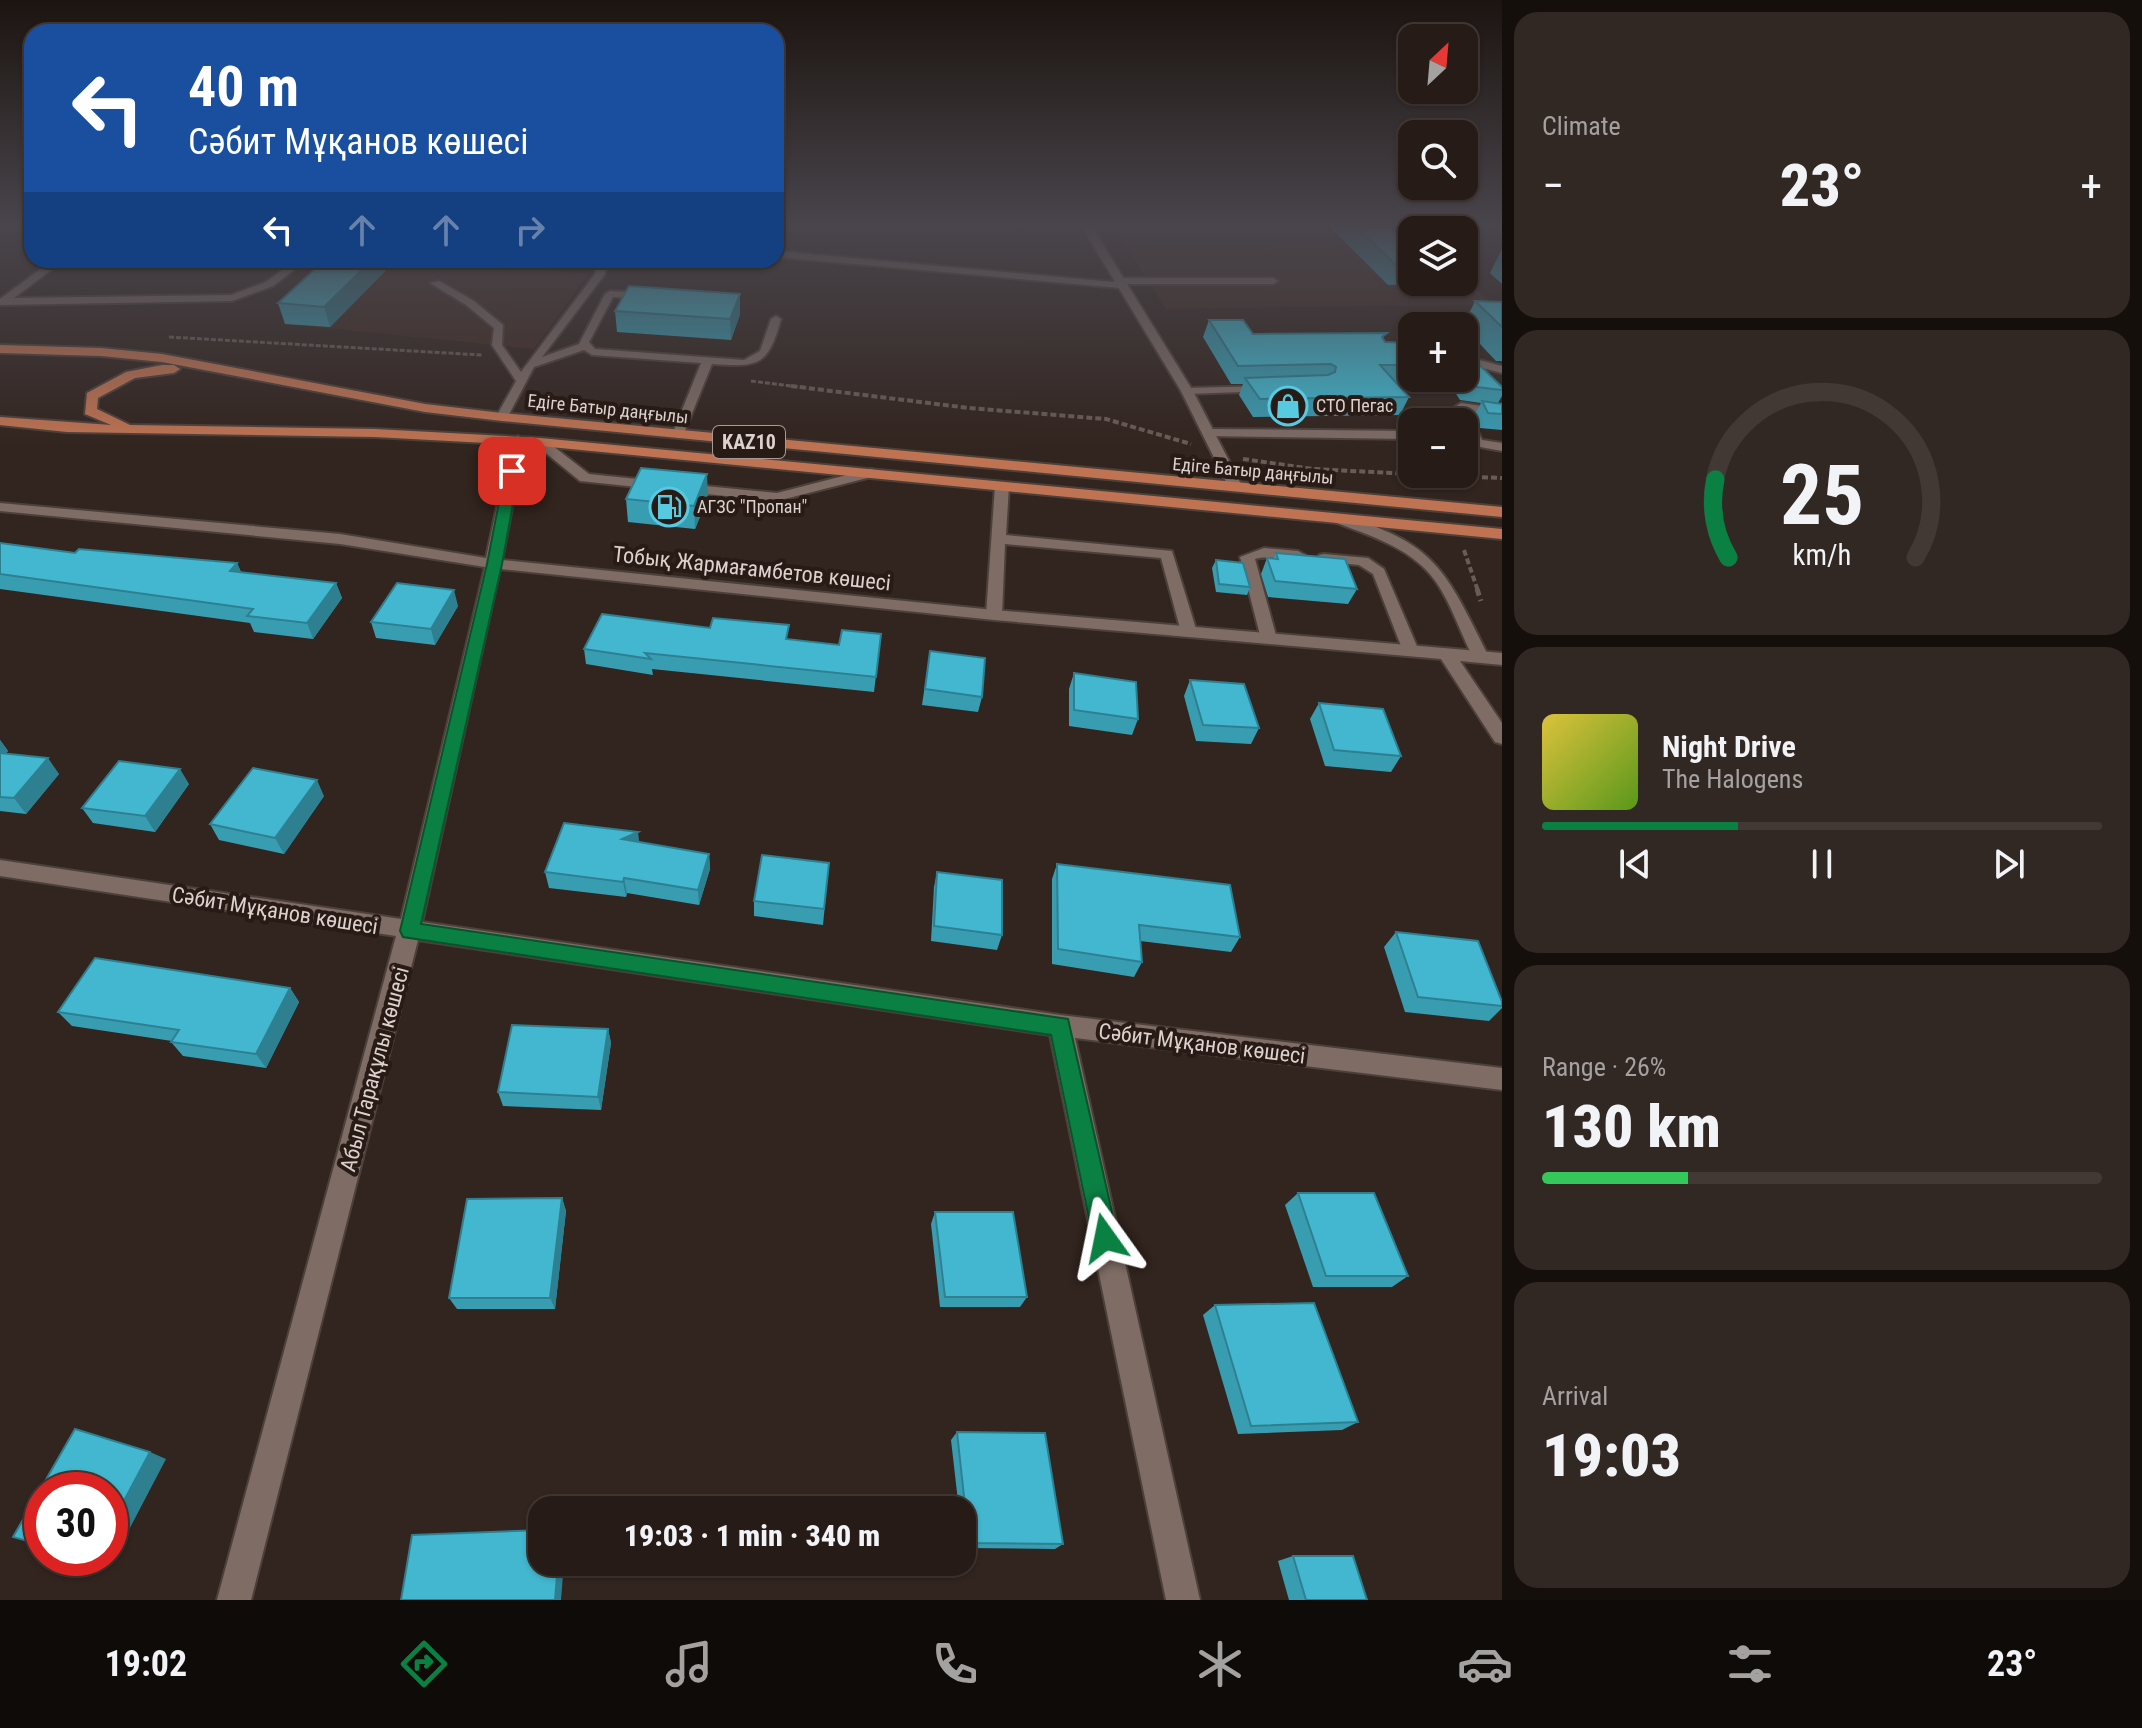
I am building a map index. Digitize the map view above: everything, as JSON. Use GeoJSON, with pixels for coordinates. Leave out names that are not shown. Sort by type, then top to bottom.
{"type":"FeatureCollection","features":[{"type":"Feature","properties":{"kind":"main road","name":"Едіге Батыр даңғылы"},"geometry":{"type":"LineString","coordinates":[[0,349],[101,352],[218,369],[425,408],[502,417],[1502,512]]}},
{"type":"Feature","properties":{"kind":"main road"},"geometry":{"type":"LineString","coordinates":[[143,430],[109,422],[90,411],[92,396],[112,380],[135,373],[167,369],[218,369]]}},
{"type":"Feature","properties":{"kind":"main road","name":"Едіге Батыр даңғылы"},"geometry":{"type":"LineString","coordinates":[[0,421],[67,428],[375,433],[529,441],[1502,534]]}},
{"type":"Feature","properties":{"kind":"street"},"geometry":{"type":"LineString","coordinates":[[1131,302],[1187,391],[1236,488]]}},
{"type":"Feature","properties":{"kind":"street","name":"Абыл Тарақұлы көшесі"},"geometry":{"type":"LineString","coordinates":[[234,1600],[410,931],[494,564],[529,441]]}},
{"type":"Feature","properties":{"kind":"street","name":"Тобық Жармағамбетов көшесі"},"geometry":{"type":"LineString","coordinates":[[0,507],[340,539],[494,564],[994,615],[1502,659]]}},
{"type":"Feature","properties":{"kind":"street"},"geometry":{"type":"LineString","coordinates":[[1447,655],[1502,737]]}},
{"type":"Feature","properties":{"kind":"street","name":"Сәбит Мұқанов көшесі"},"geometry":{"type":"LineString","coordinates":[[0,868],[1060,1026],[1502,1079]]}},
{"type":"Feature","properties":{"kind":"street"},"geometry":{"type":"LineString","coordinates":[[1060,1026],[1183,1600]]}},
{"type":"Feature","properties":{"kind":"lane"},"geometry":{"type":"LineString","coordinates":[[2,303],[63,302]]}},
{"type":"Feature","properties":{"kind":"lane"},"geometry":{"type":"LineString","coordinates":[[468,302],[499,327],[497,345],[522,382]]}},
{"type":"Feature","properties":{"kind":"lane"},"geometry":{"type":"LineString","coordinates":[[502,417],[530,365],[579,302]]}},
{"type":"Feature","properties":{"kind":"lane"},"geometry":{"type":"LineString","coordinates":[[584,346],[583,342],[606,302]]}},
{"type":"Feature","properties":{"kind":"lane"},"geometry":{"type":"LineString","coordinates":[[584,346],[592,352],[707,362],[759,361],[776,319]]}},
{"type":"Feature","properties":{"kind":"lane"},"geometry":{"type":"LineString","coordinates":[[530,365],[584,346]]}},
{"type":"Feature","properties":{"kind":"lane"},"geometry":{"type":"LineString","coordinates":[[678,435],[707,362]]}},
{"type":"Feature","properties":{"kind":"lane"},"geometry":{"type":"LineString","coordinates":[[1478,363],[1502,370]]}},
{"type":"Feature","properties":{"kind":"lane"},"geometry":{"type":"LineString","coordinates":[[1187,391],[1276,388]]}},
{"type":"Feature","properties":{"kind":"lane"},"geometry":{"type":"LineString","coordinates":[[1478,409],[1502,413]]}},
{"type":"Feature","properties":{"kind":"lane"},"geometry":{"type":"LineString","coordinates":[[1209,433],[1398,435]]}},
{"type":"Feature","properties":{"kind":"lane"},"geometry":{"type":"LineString","coordinates":[[529,441],[585,478],[777,497],[870,473]]}},
{"type":"Feature","properties":{"kind":"lane"},"geometry":{"type":"LineString","coordinates":[[1478,443],[1502,447]]}},
{"type":"Feature","properties":{"kind":"lane"},"geometry":{"type":"LineString","coordinates":[[994,615],[1002,486]]}},
{"type":"Feature","properties":{"kind":"lane"},"geometry":{"type":"LineString","coordinates":[[1336,518],[1389,538],[1417,555],[1441,577],[1481,657]]}},
{"type":"Feature","properties":{"kind":"lane"},"geometry":{"type":"LineString","coordinates":[[999,539],[1167,554],[1189,632]]}},
{"type":"Feature","properties":{"kind":"lane"},"geometry":{"type":"LineString","coordinates":[[1269,639],[1247,562],[1247,557],[1264,552],[1363,561],[1373,566],[1379,572],[1411,651]]}},
{"type":"Feature","properties":{"kind":"path"},"geometry":{"type":"LineString","coordinates":[[1478,477],[1502,478]]}},
{"type":"Feature","properties":{"kind":"shaded area"},"geometry":{"type":"Polygon","coordinates":[[[308,302],[568,302],[534,349],[285,324],[308,302]]]}},
{"type":"Feature","properties":{"kind":"shaded area"},"geometry":{"type":"Polygon","coordinates":[[[1161,302],[1490,302],[1493,304],[1166,309],[1161,302]]]}},
{"type":"Feature","properties":{"kind":"building"},"geometry":{"type":"Polygon","coordinates":[[[279,302],[329,302],[324,307],[279,302]]]}},
{"type":"Feature","properties":{"kind":"building"},"geometry":{"type":"Polygon","coordinates":[[[620,302],[737,302],[730,319],[615,311],[620,302]]]}},
{"type":"Feature","properties":{"kind":"building"},"geometry":{"type":"Polygon","coordinates":[[[1476,302],[1502,302],[1502,327],[1476,302]]]}},
{"type":"Feature","properties":{"kind":"building"},"geometry":{"type":"Polygon","coordinates":[[[1209,320],[1243,320],[1253,334],[1387,333],[1382,337],[1385,342],[1398,342],[1398,365],[1380,365],[1398,385],[1398,392],[1404,392],[1409,397],[1260,399],[1245,378],[1328,375],[1335,372],[1336,367],[1331,364],[1238,366],[1209,320]]]}},
{"type":"Feature","properties":{"kind":"building"},"geometry":{"type":"Polygon","coordinates":[[[1478,364],[1502,387],[1502,390],[1478,387],[1478,364]]]}},
{"type":"Feature","properties":{"kind":"building"},"geometry":{"type":"Polygon","coordinates":[[[1482,401],[1502,404],[1502,414],[1488,413],[1482,401]]]}},
{"type":"Feature","properties":{"kind":"building"},"geometry":{"type":"Polygon","coordinates":[[[641,468],[707,474],[694,506],[626,499],[641,468]]]}},
{"type":"Feature","properties":{"kind":"building"},"geometry":{"type":"Polygon","coordinates":[[[0,543],[75,553],[79,549],[237,563],[230,571],[336,583],[307,623],[247,616],[253,609],[0,574],[0,543]]]}},
{"type":"Feature","properties":{"kind":"building"},"geometry":{"type":"Polygon","coordinates":[[[1276,553],[1345,559],[1357,589],[1275,581],[1267,558],[1278,559],[1276,553]]]}},
{"type":"Feature","properties":{"kind":"building"},"geometry":{"type":"Polygon","coordinates":[[[1216,560],[1243,563],[1250,587],[1219,584],[1216,560]]]}},
{"type":"Feature","properties":{"kind":"building"},"geometry":{"type":"Polygon","coordinates":[[[397,583],[454,590],[431,629],[371,622],[397,583]]]}},
{"type":"Feature","properties":{"kind":"building"},"geometry":{"type":"Polygon","coordinates":[[[602,614],[710,628],[713,618],[789,625],[786,639],[839,645],[842,630],[881,634],[876,677],[645,653],[651,659],[584,649],[602,614]]]}},
{"type":"Feature","properties":{"kind":"building"},"geometry":{"type":"Polygon","coordinates":[[[930,651],[985,658],[982,697],[925,689],[930,651]]]}},
{"type":"Feature","properties":{"kind":"building"},"geometry":{"type":"Polygon","coordinates":[[[1074,673],[1136,682],[1138,719],[1074,710],[1074,673]]]}},
{"type":"Feature","properties":{"kind":"building"},"geometry":{"type":"Polygon","coordinates":[[[1190,680],[1244,684],[1259,728],[1203,725],[1190,680]]]}},
{"type":"Feature","properties":{"kind":"building"},"geometry":{"type":"Polygon","coordinates":[[[1319,703],[1383,709],[1401,756],[1334,750],[1319,703]]]}},
{"type":"Feature","properties":{"kind":"building"},"geometry":{"type":"Polygon","coordinates":[[[0,753],[48,758],[14,798],[0,797],[0,753]]]}},
{"type":"Feature","properties":{"kind":"building"},"geometry":{"type":"Polygon","coordinates":[[[119,761],[180,769],[145,816],[82,808],[119,761]]]}},
{"type":"Feature","properties":{"kind":"building"},"geometry":{"type":"Polygon","coordinates":[[[253,768],[317,780],[275,838],[210,824],[253,768]]]}},
{"type":"Feature","properties":{"kind":"building"},"geometry":{"type":"Polygon","coordinates":[[[564,823],[638,832],[622,839],[709,854],[698,890],[624,878],[623,882],[545,872],[564,823]]]}},
{"type":"Feature","properties":{"kind":"building"},"geometry":{"type":"Polygon","coordinates":[[[762,855],[829,863],[824,909],[754,901],[762,855]]]}},
{"type":"Feature","properties":{"kind":"building"},"geometry":{"type":"Polygon","coordinates":[[[1057,864],[1230,885],[1240,937],[1139,925],[1142,962],[1058,949],[1057,864]]]}},
{"type":"Feature","properties":{"kind":"building"},"geometry":{"type":"Polygon","coordinates":[[[937,872],[1002,880],[1002,935],[934,926],[937,872]]]}},
{"type":"Feature","properties":{"kind":"building"},"geometry":{"type":"Polygon","coordinates":[[[1396,932],[1478,941],[1502,1006],[1418,997],[1396,932]]]}},
{"type":"Feature","properties":{"kind":"building"},"geometry":{"type":"Polygon","coordinates":[[[95,958],[290,988],[256,1054],[171,1042],[179,1030],[58,1012],[95,958]]]}},
{"type":"Feature","properties":{"kind":"building"},"geometry":{"type":"Polygon","coordinates":[[[512,1025],[608,1029],[598,1097],[498,1092],[512,1025]]]}},
{"type":"Feature","properties":{"kind":"building"},"geometry":{"type":"Polygon","coordinates":[[[1298,1193],[1374,1193],[1408,1276],[1326,1276],[1298,1193]]]}},
{"type":"Feature","properties":{"kind":"building"},"geometry":{"type":"Polygon","coordinates":[[[562,1198],[550,1298],[449,1298],[467,1199],[562,1198]]]}},
{"type":"Feature","properties":{"kind":"building"},"geometry":{"type":"Polygon","coordinates":[[[935,1212],[1013,1212],[1027,1297],[945,1297],[935,1212]]]}},
{"type":"Feature","properties":{"kind":"building"},"geometry":{"type":"Polygon","coordinates":[[[1314,1303],[1358,1422],[1251,1426],[1215,1305],[1314,1303]]]}},
{"type":"Feature","properties":{"kind":"building"},"geometry":{"type":"Polygon","coordinates":[[[75,1429],[150,1452],[128,1493],[128,1472],[50,1472],[75,1429]]]}},
{"type":"Feature","properties":{"kind":"building"},"geometry":{"type":"Polygon","coordinates":[[[957,1432],[1045,1433],[1063,1544],[976,1543],[976,1496],[964,1496],[957,1432]]]}},
{"type":"Feature","properties":{"kind":"building"},"geometry":{"type":"Polygon","coordinates":[[[24,1518],[24,1540],[13,1537],[24,1518]]]}},
{"type":"Feature","properties":{"kind":"building"},"geometry":{"type":"Polygon","coordinates":[[[528,1531],[528,1576],[557,1576],[555,1600],[401,1600],[412,1535],[528,1531]]]}},
{"type":"Feature","properties":{"kind":"building"},"geometry":{"type":"Polygon","coordinates":[[[1293,1556],[1353,1556],[1367,1600],[1306,1600],[1293,1556]]]}},
{"type":"Feature","properties":{"kind":"place","name":"СТО Пегас"},"geometry":{"type":"Point","coordinates":[1288,406]}},
{"type":"Feature","properties":{"kind":"place","name":"АГЗС \"Пропан\""},"geometry":{"type":"Point","coordinates":[669,507]}},
{"type":"Feature","properties":{"kind":"route"},"geometry":{"type":"LineString","coordinates":[[512,471],[494,564],[410,931],[1060,1026],[1105,1238]]}}]}
